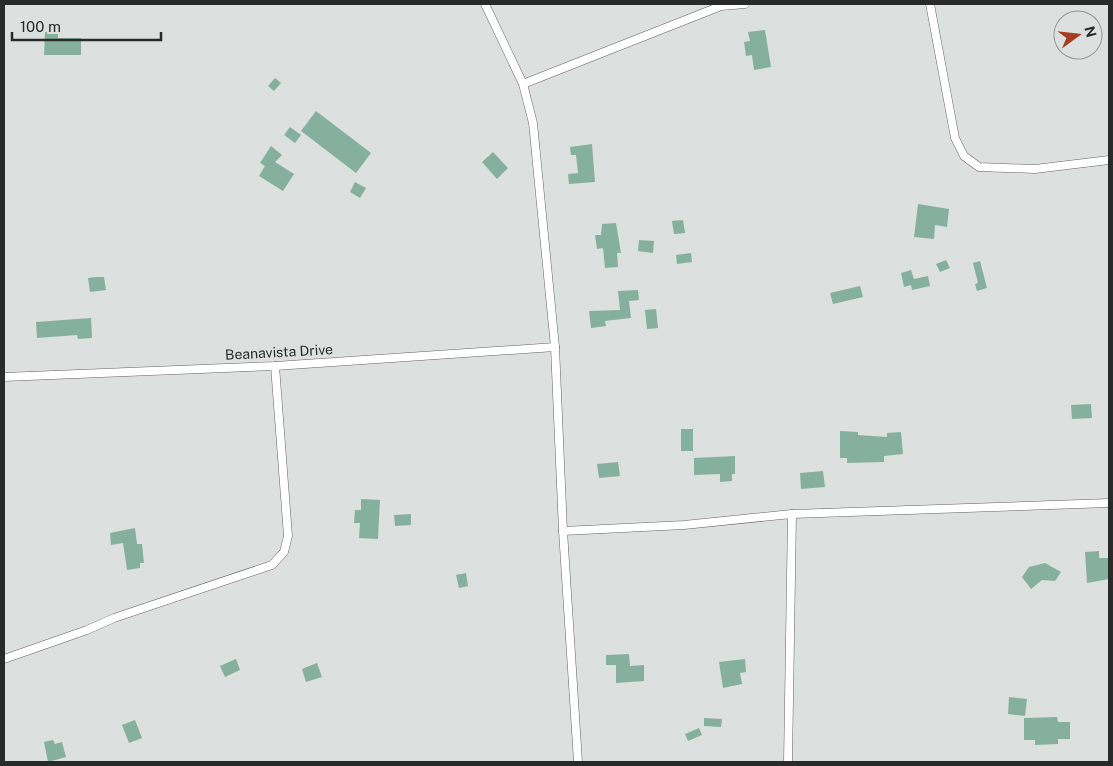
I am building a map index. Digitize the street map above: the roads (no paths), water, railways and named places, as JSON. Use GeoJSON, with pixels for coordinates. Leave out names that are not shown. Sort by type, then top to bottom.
{"type":"FeatureCollection","features":[{"type":"Feature","properties":{"kind":"street"},"geometry":{"type":"LineString","coordinates":[[485,4],[523,84],[533,123],[554,347],[563,531],[578,762]]}},
{"type":"Feature","properties":{"kind":"street"},"geometry":{"type":"LineString","coordinates":[[523,84],[721,6],[745,4]]}},
{"type":"Feature","properties":{"kind":"street"},"geometry":{"type":"LineString","coordinates":[[930,4],[955,138],[964,156],[979,167],[1035,169],[1109,160]]}},
{"type":"Feature","properties":{"kind":"street","name":"Beanavista Drive"},"geometry":{"type":"LineString","coordinates":[[4,377],[275,366],[554,347]]}},
{"type":"Feature","properties":{"kind":"street"},"geometry":{"type":"LineString","coordinates":[[4,659],[88,630],[114,618],[272,566],[284,552],[288,536],[275,366]]}},
{"type":"Feature","properties":{"kind":"street"},"geometry":{"type":"LineString","coordinates":[[563,531],[684,525],[792,514],[1109,503]]}},
{"type":"Feature","properties":{"kind":"street"},"geometry":{"type":"LineString","coordinates":[[788,762],[792,514]]}}]}
